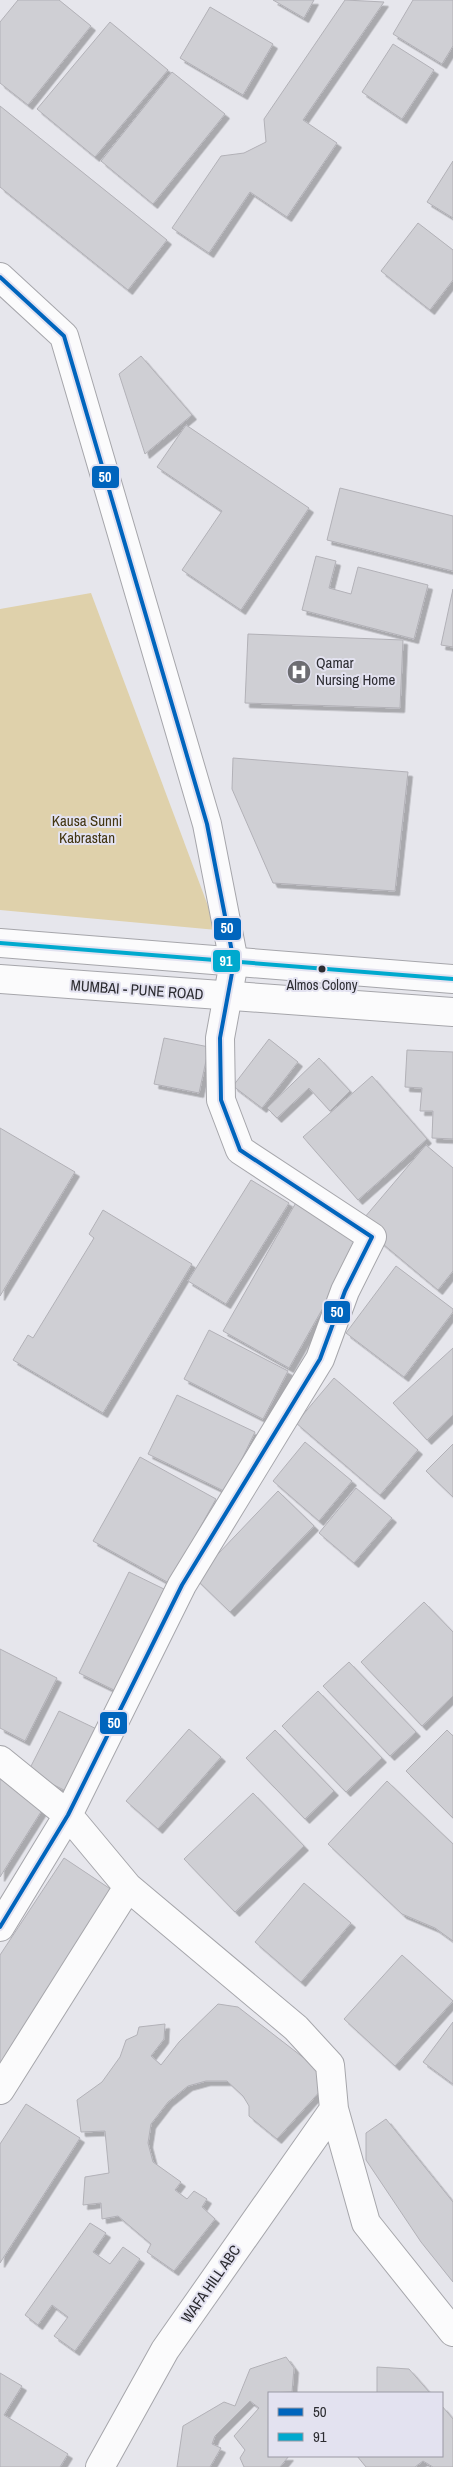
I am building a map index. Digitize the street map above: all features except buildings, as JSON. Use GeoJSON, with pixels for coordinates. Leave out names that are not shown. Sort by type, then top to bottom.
{"type":"FeatureCollection","features":[{"type":"Feature","properties":{"kind":"street"},"geometry":{"type":"LineString","coordinates":[[0,277],[64,336],[207,824],[234,962],[220,1038],[221,1100],[240,1150],[372,1237],[346,1291],[320,1359],[182,1585],[68,1815],[0,1927]]}},
{"type":"Feature","properties":{"kind":"street"},"geometry":{"type":"LineString","coordinates":[[0,943],[453,979]]}},
{"type":"Feature","properties":{"kind":"street","name":"MUMBAI - PUNE ROAD"},"geometry":{"type":"LineString","coordinates":[[0,979],[453,1012]]}},
{"type":"Feature","properties":{"kind":"street"},"geometry":{"type":"LineString","coordinates":[[0,1760],[68,1815],[128,1887],[296,2028],[330,2065],[334,2109],[366,2223],[453,2332]]}},
{"type":"Feature","properties":{"kind":"street"},"geometry":{"type":"LineString","coordinates":[[0,2090],[128,1887]]}},
{"type":"Feature","properties":{"kind":"street","name":"WAFA HILL ABC"},"geometry":{"type":"LineString","coordinates":[[100,2467],[164,2350],[334,2109]]}},
{"type":"Feature","properties":{"kind":"green space","name":"Kausa Sunni Kabrastan"},"geometry":{"type":"Polygon","coordinates":[[[91,593],[217,930],[0,910],[0,609],[91,593]]]}},
{"type":"Feature","properties":{"kind":"transit line","name":"50"},"geometry":{"type":"LineString","coordinates":[[0,277],[64,336],[207,824],[234,962],[220,1038],[221,1100],[240,1150],[372,1237],[345,1291],[320,1359],[182,1585],[68,1815],[0,1927]]}},
{"type":"Feature","properties":{"kind":"transit line","name":"91"},"geometry":{"type":"LineString","coordinates":[[0,943],[453,979]]}},
{"type":"Feature","properties":{"kind":"place","name":"Qamar Nursing Home"},"geometry":{"type":"Point","coordinates":[299,672]}},
{"type":"Feature","properties":{"kind":"place","name":"Almos Colony"},"geometry":{"type":"Point","coordinates":[322,969]}}]}
